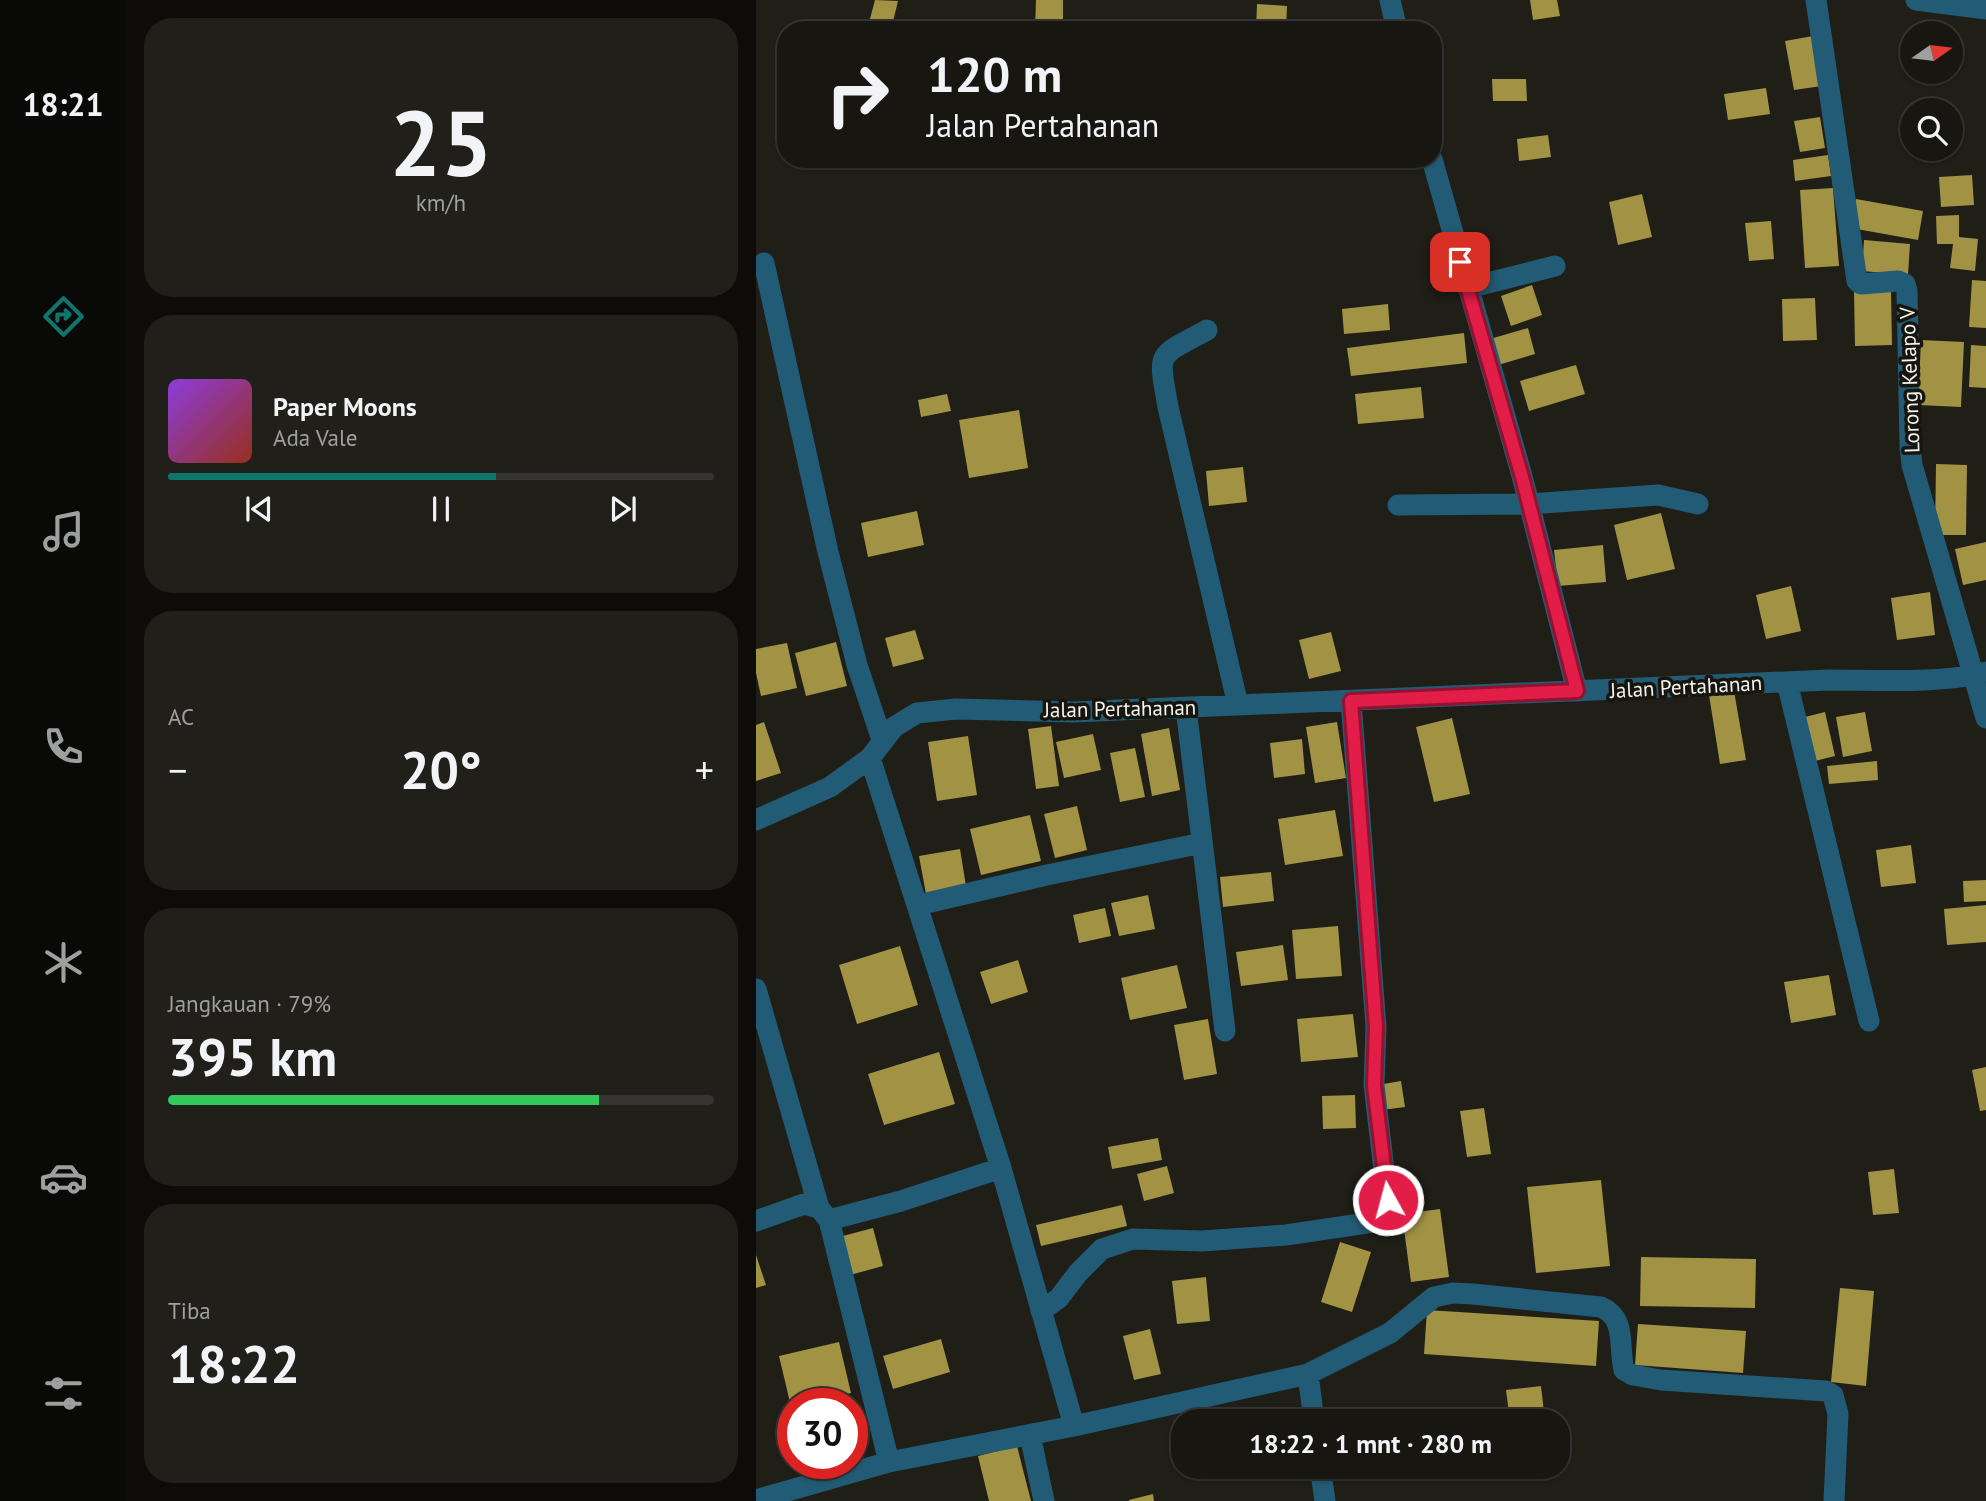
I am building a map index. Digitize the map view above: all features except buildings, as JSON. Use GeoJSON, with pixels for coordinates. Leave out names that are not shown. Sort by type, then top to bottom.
{"type":"FeatureCollection","features":[{"type":"Feature","properties":{"kind":"street"},"geometry":{"type":"LineString","coordinates":[[1390,0],[1395,21]]}},
{"type":"Feature","properties":{"kind":"street","name":"Lorong Kelapo V"},"geometry":{"type":"LineString","coordinates":[[1816,0],[1857,281],[1861,284],[1898,281],[1905,284],[1912,465],[1980,674]]}},
{"type":"Feature","properties":{"kind":"street"},"geometry":{"type":"LineString","coordinates":[[1916,0],[1986,9]]}},
{"type":"Feature","properties":{"kind":"street"},"geometry":{"type":"LineString","coordinates":[[1435,168],[1529,505],[1577,691]]}},
{"type":"Feature","properties":{"kind":"street"},"geometry":{"type":"LineString","coordinates":[[764,263],[828,552],[857,665],[882,740]]}},
{"type":"Feature","properties":{"kind":"street"},"geometry":{"type":"LineString","coordinates":[[1468,288],[1555,266]]}},
{"type":"Feature","properties":{"kind":"street"},"geometry":{"type":"LineString","coordinates":[[1207,330],[1163,356],[1160,366],[1238,705]]}},
{"type":"Feature","properties":{"kind":"street"},"geometry":{"type":"LineString","coordinates":[[1398,505],[1529,505],[1658,495],[1698,505]]}},
{"type":"Feature","properties":{"kind":"street"},"geometry":{"type":"LineString","coordinates":[[1980,674],[1986,718]]}},
{"type":"Feature","properties":{"kind":"street","name":"Jalan Pertahanan"},"geometry":{"type":"LineString","coordinates":[[870,758],[882,740],[905,718],[917,713],[956,709],[1073,712],[1787,682],[1911,680],[1980,674]]}},
{"type":"Feature","properties":{"kind":"street"},"geometry":{"type":"LineString","coordinates":[[1787,682],[1869,1021]]}},
{"type":"Feature","properties":{"kind":"street"},"geometry":{"type":"LineString","coordinates":[[1041,1311],[1059,1298],[1078,1273],[1102,1249],[1133,1239],[1202,1241],[1286,1235],[1367,1223],[1384,1219],[1389,1213],[1374,1085],[1376,1027],[1351,701]]}},
{"type":"Feature","properties":{"kind":"street"},"geometry":{"type":"LineString","coordinates":[[1186,708],[1225,1031]]}},
{"type":"Feature","properties":{"kind":"street"},"geometry":{"type":"LineString","coordinates":[[756,820],[830,787],[870,758],[1001,1168],[1074,1426]]}},
{"type":"Feature","properties":{"kind":"street"},"geometry":{"type":"LineString","coordinates":[[918,905],[1202,843]]}},
{"type":"Feature","properties":{"kind":"street"},"geometry":{"type":"LineString","coordinates":[[756,989],[824,1214],[890,1462]]}},
{"type":"Feature","properties":{"kind":"street"},"geometry":{"type":"LineString","coordinates":[[756,1220],[804,1204],[824,1214],[901,1201],[1001,1168]]}},
{"type":"Feature","properties":{"kind":"street"},"geometry":{"type":"LineString","coordinates":[[756,1500],[890,1462],[1074,1426],[1308,1374],[1390,1333],[1427,1301],[1443,1295],[1463,1293],[1601,1307],[1615,1316],[1619,1325],[1624,1370],[1633,1375],[1661,1380],[1826,1391],[1833,1395],[1838,1414],[1835,1501]]}},
{"type":"Feature","properties":{"kind":"street"},"geometry":{"type":"LineString","coordinates":[[1308,1374],[1312,1409]]}},
{"type":"Feature","properties":{"kind":"street"},"geometry":{"type":"LineString","coordinates":[[1030,1435],[1044,1501]]}},
{"type":"Feature","properties":{"kind":"street"},"geometry":{"type":"LineString","coordinates":[[1322,1479],[1325,1501]]}},
{"type":"Feature","properties":{"kind":"route"},"geometry":{"type":"LineString","coordinates":[[1388,1200],[1374,1085],[1376,1027],[1351,701],[1577,691],[1522,477],[1460,262]]}}]}
